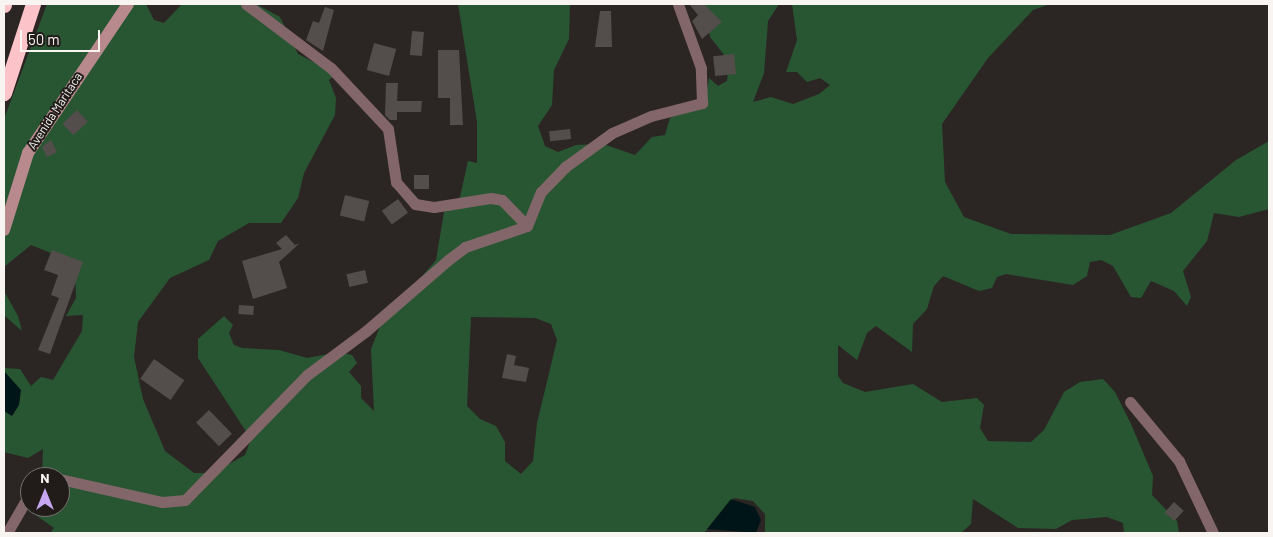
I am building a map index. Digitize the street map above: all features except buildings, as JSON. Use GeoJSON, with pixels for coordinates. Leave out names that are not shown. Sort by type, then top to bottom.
{"type":"FeatureCollection","features":[{"type":"Feature","properties":{"kind":"highway"},"geometry":{"type":"LineString","coordinates":[[4,93],[33,4]]}},
{"type":"Feature","properties":{"kind":"street","name":"Avenida Maritaca"},"geometry":{"type":"LineString","coordinates":[[4,230],[32,145],[128,4]]}},
{"type":"Feature","properties":{"kind":"street"},"geometry":{"type":"LineString","coordinates":[[246,4],[331,68],[388,129],[396,182],[415,204],[434,207],[491,198],[502,200],[527,226]]}},
{"type":"Feature","properties":{"kind":"street"},"geometry":{"type":"LineString","coordinates":[[70,481],[162,502],[185,500],[307,375],[366,332],[448,260],[465,247],[527,226],[541,192],[599,142],[628,124],[702,103],[701,68],[678,4]]}},
{"type":"Feature","properties":{"kind":"street"},"geometry":{"type":"LineString","coordinates":[[1130,402],[1179,461],[1213,533]]}},
{"type":"Feature","properties":{"kind":"street"},"geometry":{"type":"LineString","coordinates":[[6,533],[20,510]]}},
{"type":"Feature","properties":{"kind":"green space"},"geometry":{"type":"Polygon","coordinates":[[[47,4],[146,4],[154,20],[164,23],[182,4],[256,4],[280,17],[298,54],[336,74],[329,80],[336,98],[335,115],[304,173],[298,198],[281,223],[249,223],[218,241],[209,260],[170,278],[138,322],[134,357],[143,399],[165,451],[194,473],[213,473],[245,455],[251,439],[198,358],[198,339],[224,316],[233,325],[229,333],[234,345],[242,348],[279,350],[307,358],[339,352],[352,355],[357,363],[349,372],[361,386],[361,398],[374,411],[371,349],[381,324],[436,260],[444,212],[460,197],[468,161],[477,163],[477,122],[458,4],[570,4],[569,39],[554,70],[552,105],[538,126],[545,146],[558,152],[576,145],[603,144],[635,155],[652,137],[665,135],[670,118],[705,102],[709,78],[718,86],[727,81],[729,61],[710,37],[705,4],[779,4],[768,21],[764,73],[753,102],[771,97],[793,104],[819,94],[830,85],[820,78],[807,82],[797,72],[786,72],[797,40],[792,4],[1050,4],[1033,10],[988,58],[942,124],[945,182],[964,217],[1011,234],[1110,235],[1171,213],[1236,160],[1269,141],[1269,209],[1239,217],[1214,213],[1207,241],[1183,271],[1191,297],[1187,306],[1174,291],[1151,281],[1141,298],[1131,297],[1113,266],[1101,260],[1090,262],[1087,276],[1073,285],[1006,274],[997,277],[992,288],[979,291],[943,276],[934,286],[927,309],[913,324],[912,352],[876,326],[867,333],[857,360],[838,345],[838,376],[843,383],[865,392],[913,384],[942,402],[977,398],[984,405],[980,428],[988,441],[1031,442],[1044,430],[1064,392],[1080,382],[1103,379],[1115,392],[1153,476],[1152,495],[1177,521],[1179,533],[1124,533],[1123,523],[1107,517],[1072,520],[1056,529],[1018,528],[973,499],[971,524],[961,533],[765,533],[765,514],[753,501],[734,498],[704,533],[50,533],[54,528],[38,517],[70,517],[70,467],[42,467],[43,449],[28,458],[4,452],[4,368],[20,369],[31,386],[41,377],[53,380],[82,331],[83,315],[66,316],[76,298],[75,271],[61,257],[31,245],[4,267],[4,119],[47,4]],[[471,317],[467,406],[480,419],[496,426],[505,442],[505,461],[521,474],[533,461],[537,423],[557,340],[551,324],[535,318],[471,317]]]}},
{"type":"Feature","properties":{"kind":"green space"},"geometry":{"type":"Polygon","coordinates":[[[4,291],[18,316],[22,331],[4,315],[4,291]]]}},
{"type":"Feature","properties":{"kind":"shaded area"},"geometry":{"type":"Polygon","coordinates":[[[4,371],[21,390],[19,405],[12,416],[4,411],[4,371]]]}},
{"type":"Feature","properties":{"kind":"shaded area"},"geometry":{"type":"Polygon","coordinates":[[[731,499],[755,507],[761,520],[756,533],[707,529],[731,499]]]}}]}
